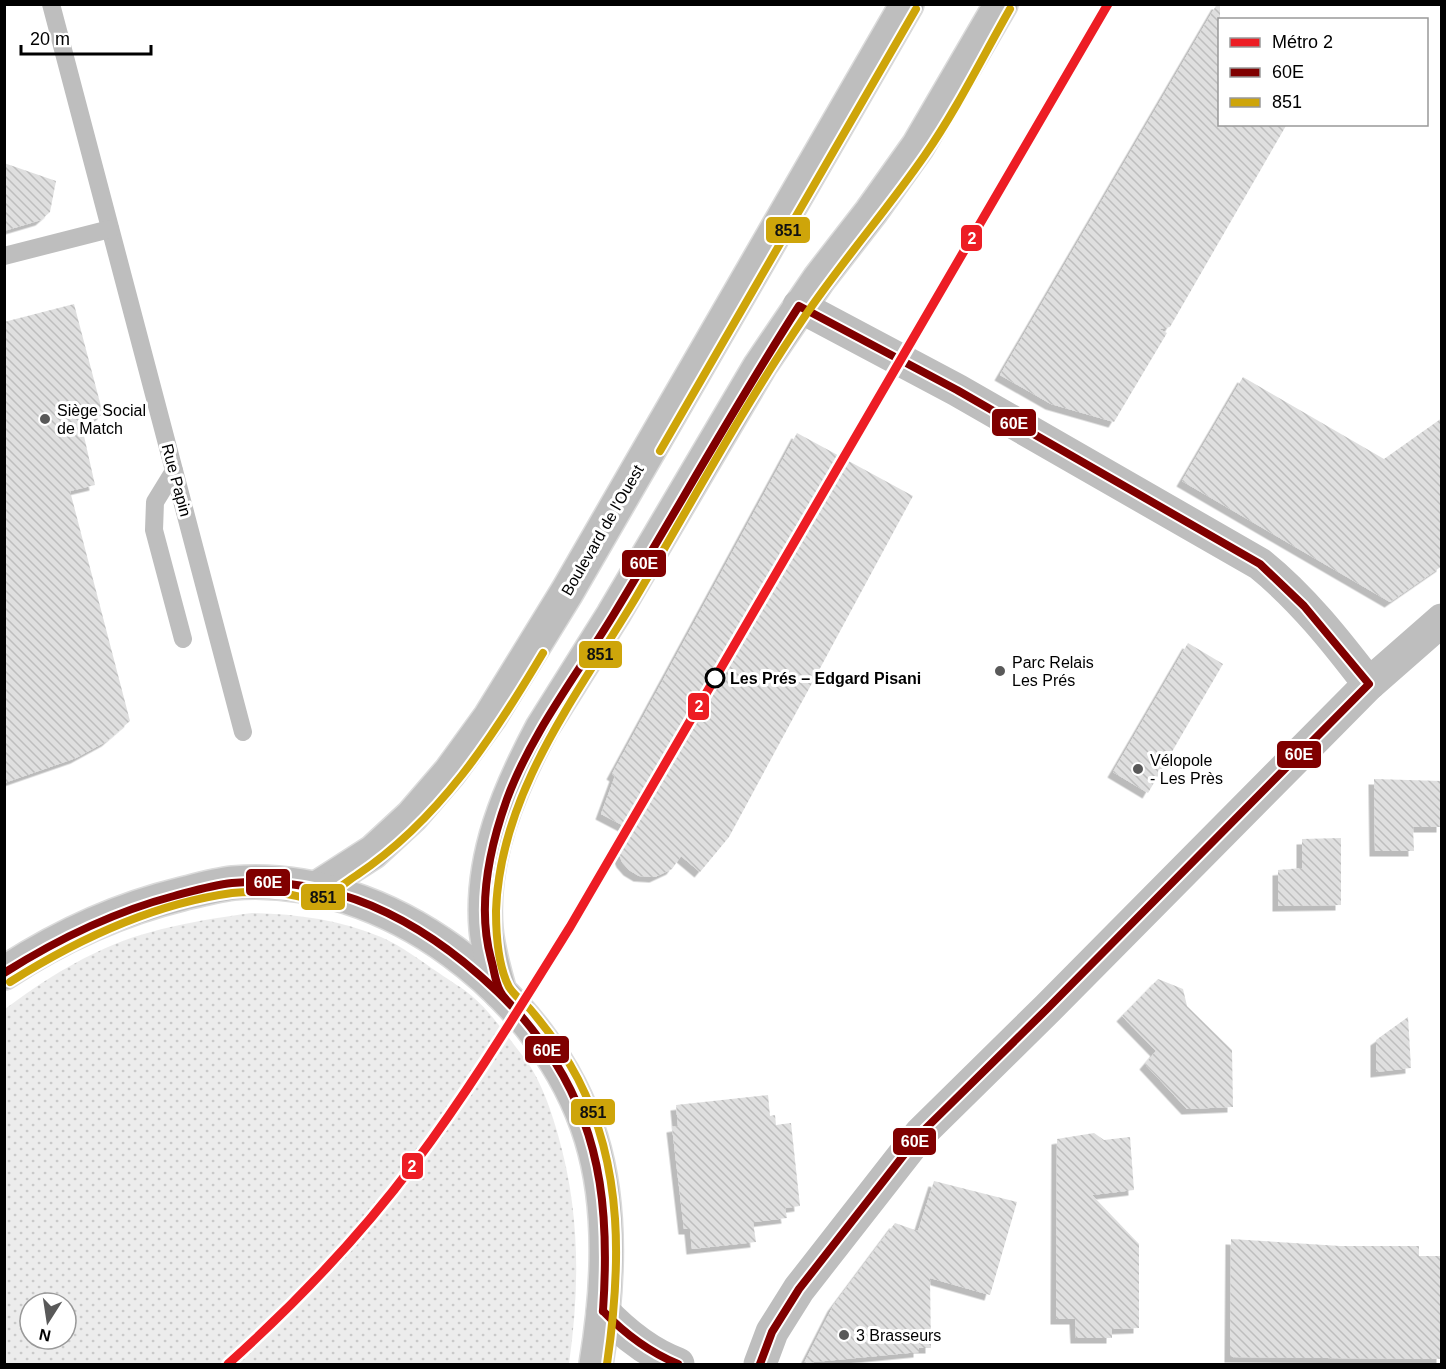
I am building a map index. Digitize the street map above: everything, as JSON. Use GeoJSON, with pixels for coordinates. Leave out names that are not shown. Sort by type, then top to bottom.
{"type":"FeatureCollection","features":[{"type":"Feature","properties":{"kind":"main road","name":"Boulevard de l'Ouest"},"geometry":{"type":"LineString","coordinates":[[317,888],[373,852],[412,816],[450,772],[490,717],[567,592],[907,4]]}},
{"type":"Feature","properties":{"kind":"main road"},"geometry":{"type":"LineString","coordinates":[[500,992],[488,949],[486,895],[498,828],[517,777],[542,728],[613,615],[760,366],[799,306],[918,146],[1001,4]]}},
{"type":"Feature","properties":{"kind":"main road"},"geometry":{"type":"LineString","coordinates":[[799,306],[957,390],[1260,564],[1286,585],[1369,684]]}},
{"type":"Feature","properties":{"kind":"main road"},"geometry":{"type":"LineString","coordinates":[[760,1365],[772,1332],[799,1289],[921,1133],[1369,684],[1442,620]]}},
{"type":"Feature","properties":{"kind":"main road"},"geometry":{"type":"LineString","coordinates":[[11,965],[103,918],[163,899],[231,883],[260,882],[317,888],[353,898],[405,921],[428,935],[472,966],[522,1017],[570,1086],[591,1137],[604,1212],[605,1281],[596,1365]]}},
{"type":"Feature","properties":{"kind":"main road"},"geometry":{"type":"LineString","coordinates":[[603,1311],[623,1331],[649,1350],[678,1365]]}},
{"type":"Feature","properties":{"kind":"lane","name":"Rue Papin"},"geometry":{"type":"LineString","coordinates":[[51,4],[243,732]]}},
{"type":"Feature","properties":{"kind":"lane"},"geometry":{"type":"LineString","coordinates":[[4,256],[110,229]]}},
{"type":"Feature","properties":{"kind":"lane"},"geometry":{"type":"LineString","coordinates":[[174,471],[156,502],[154,530],[183,639]]}},
{"type":"Feature","properties":{"kind":"shaded area"},"geometry":{"type":"Polygon","coordinates":[[[252,913],[318,919],[350,926],[389,941],[411,954],[483,1006],[528,1063],[542,1088],[565,1163],[571,1192],[576,1249],[575,1306],[569,1364],[5,1364],[5,1009],[60,972],[113,945],[192,922],[252,913]]]}},
{"type":"Feature","properties":{"kind":"building"},"geometry":{"type":"Polygon","coordinates":[[[1217,4],[1220,4],[1218,126],[1286,126],[1170,327],[1159,329],[1167,333],[1114,422],[1051,404],[1000,375],[1217,4]]]}},
{"type":"Feature","properties":{"kind":"building"},"geometry":{"type":"Polygon","coordinates":[[[4,163],[56,181],[50,212],[41,220],[4,231],[4,163]]]}},
{"type":"Feature","properties":{"kind":"building"},"geometry":{"type":"Polygon","coordinates":[[[74,304],[103,414],[82,427],[95,485],[70,491],[130,721],[107,741],[76,758],[4,783],[4,322],[74,304]]]}},
{"type":"Feature","properties":{"kind":"building"},"geometry":{"type":"Polygon","coordinates":[[[1243,377],[1384,459],[1442,418],[1442,566],[1390,602],[1182,481],[1243,377]]]}},
{"type":"Feature","properties":{"kind":"building"},"geometry":{"type":"Polygon","coordinates":[[[797,433],[913,496],[729,837],[700,872],[681,856],[672,869],[655,877],[639,876],[622,862],[615,844],[624,826],[601,814],[615,776],[612,774],[797,433]]]}},
{"type":"Feature","properties":{"kind":"building"},"geometry":{"type":"Polygon","coordinates":[[[1188,643],[1223,664],[1148,793],[1113,772],[1188,643]]]}},
{"type":"Feature","properties":{"kind":"building"},"geometry":{"type":"Polygon","coordinates":[[[1374,779],[1442,781],[1442,827],[1413,827],[1414,851],[1375,851],[1374,779]]]}},
{"type":"Feature","properties":{"kind":"building"},"geometry":{"type":"Polygon","coordinates":[[[1341,838],[1341,905],[1278,906],[1278,870],[1302,868],[1302,839],[1341,838]]]}},
{"type":"Feature","properties":{"kind":"building"},"geometry":{"type":"Polygon","coordinates":[[[1158,979],[1183,989],[1187,1006],[1232,1050],[1233,1107],[1187,1109],[1145,1064],[1156,1051],[1122,1016],[1158,979]]]}},
{"type":"Feature","properties":{"kind":"building"},"geometry":{"type":"Polygon","coordinates":[[[1408,1017],[1411,1068],[1376,1072],[1376,1040],[1408,1017]]]}},
{"type":"Feature","properties":{"kind":"building"},"geometry":{"type":"Polygon","coordinates":[[[768,1095],[770,1116],[775,1115],[776,1125],[791,1123],[800,1206],[785,1208],[787,1218],[753,1222],[756,1242],[692,1249],[690,1229],[684,1229],[672,1127],[678,1126],[676,1105],[768,1095]]]}},
{"type":"Feature","properties":{"kind":"building"},"geometry":{"type":"Polygon","coordinates":[[[1094,1133],[1104,1140],[1130,1137],[1134,1190],[1092,1195],[1139,1244],[1139,1328],[1112,1329],[1112,1338],[1076,1338],[1075,1319],[1056,1319],[1057,1139],[1094,1133]]]}},
{"type":"Feature","properties":{"kind":"building"},"geometry":{"type":"Polygon","coordinates":[[[934,1181],[1017,1202],[990,1295],[930,1278],[931,1348],[919,1348],[919,1352],[804,1363],[833,1306],[895,1223],[918,1231],[934,1181]]]}},
{"type":"Feature","properties":{"kind":"building"},"geometry":{"type":"Polygon","coordinates":[[[1231,1239],[1340,1246],[1419,1246],[1419,1256],[1442,1256],[1442,1359],[1230,1357],[1231,1239]]]}},
{"type":"Feature","properties":{"kind":"metro line","name":"2"},"geometry":{"type":"LineString","coordinates":[[228,1364],[302,1293],[372,1217],[435,1135],[495,1047],[570,927],[1108,4]]}},
{"type":"Feature","properties":{"kind":"transit line","name":"851"},"geometry":{"type":"LineString","coordinates":[[660,451],[916,9]]}},
{"type":"Feature","properties":{"kind":"transit line","name":"851"},"geometry":{"type":"LineString","coordinates":[[607,1364],[612,1328],[616,1255],[611,1183],[604,1148],[593,1113],[578,1079],[550,1034],[509,987],[502,970],[497,940],[496,911],[501,868],[511,826],[526,786],[566,710],[635,599],[760,385],[820,295],[937,138],[1010,9]]}},
{"type":"Feature","properties":{"kind":"transit line","name":"60E"},"geometry":{"type":"LineString","coordinates":[[603,1311],[605,1278],[603,1214],[600,1182],[593,1152],[584,1121],[555,1062],[531,1028],[505,998],[497,984],[485,919],[490,858],[507,799],[529,750],[614,614],[751,382],[799,306],[957,390],[1260,564],[1304,606],[1369,684],[921,1133],[799,1289],[772,1332],[760,1364]]}},
{"type":"Feature","properties":{"kind":"transit line","name":"851"},"geometry":{"type":"LineString","coordinates":[[10,982],[116,925],[173,906],[202,898],[239,892],[287,894],[305,898],[323,897],[332,892],[386,853],[439,803],[484,746],[543,653]]}},
{"type":"Feature","properties":{"kind":"transit line","name":"60E"},"geometry":{"type":"LineString","coordinates":[[4,973],[86,928],[129,910],[225,884],[274,883],[313,888],[351,898],[387,913],[454,954],[514,1008]]}},
{"type":"Feature","properties":{"kind":"transit line","name":"60E"},"geometry":{"type":"LineString","coordinates":[[603,1311],[638,1342],[678,1364]]}},
{"type":"Feature","properties":{"kind":"place","name":"Siège Social de Match"},"geometry":{"type":"Point","coordinates":[45,419]}},
{"type":"Feature","properties":{"kind":"place","name":"Parc Relais Les Prés"},"geometry":{"type":"Point","coordinates":[1000,671]}},
{"type":"Feature","properties":{"kind":"place","name":"Les Prés – Edgard Pisani"},"geometry":{"type":"Point","coordinates":[715,678]}},
{"type":"Feature","properties":{"kind":"place","name":"Vélopole - Les Près"},"geometry":{"type":"Point","coordinates":[1138,769]}},
{"type":"Feature","properties":{"kind":"place","name":"3 Brasseurs"},"geometry":{"type":"Point","coordinates":[844,1335]}}]}
